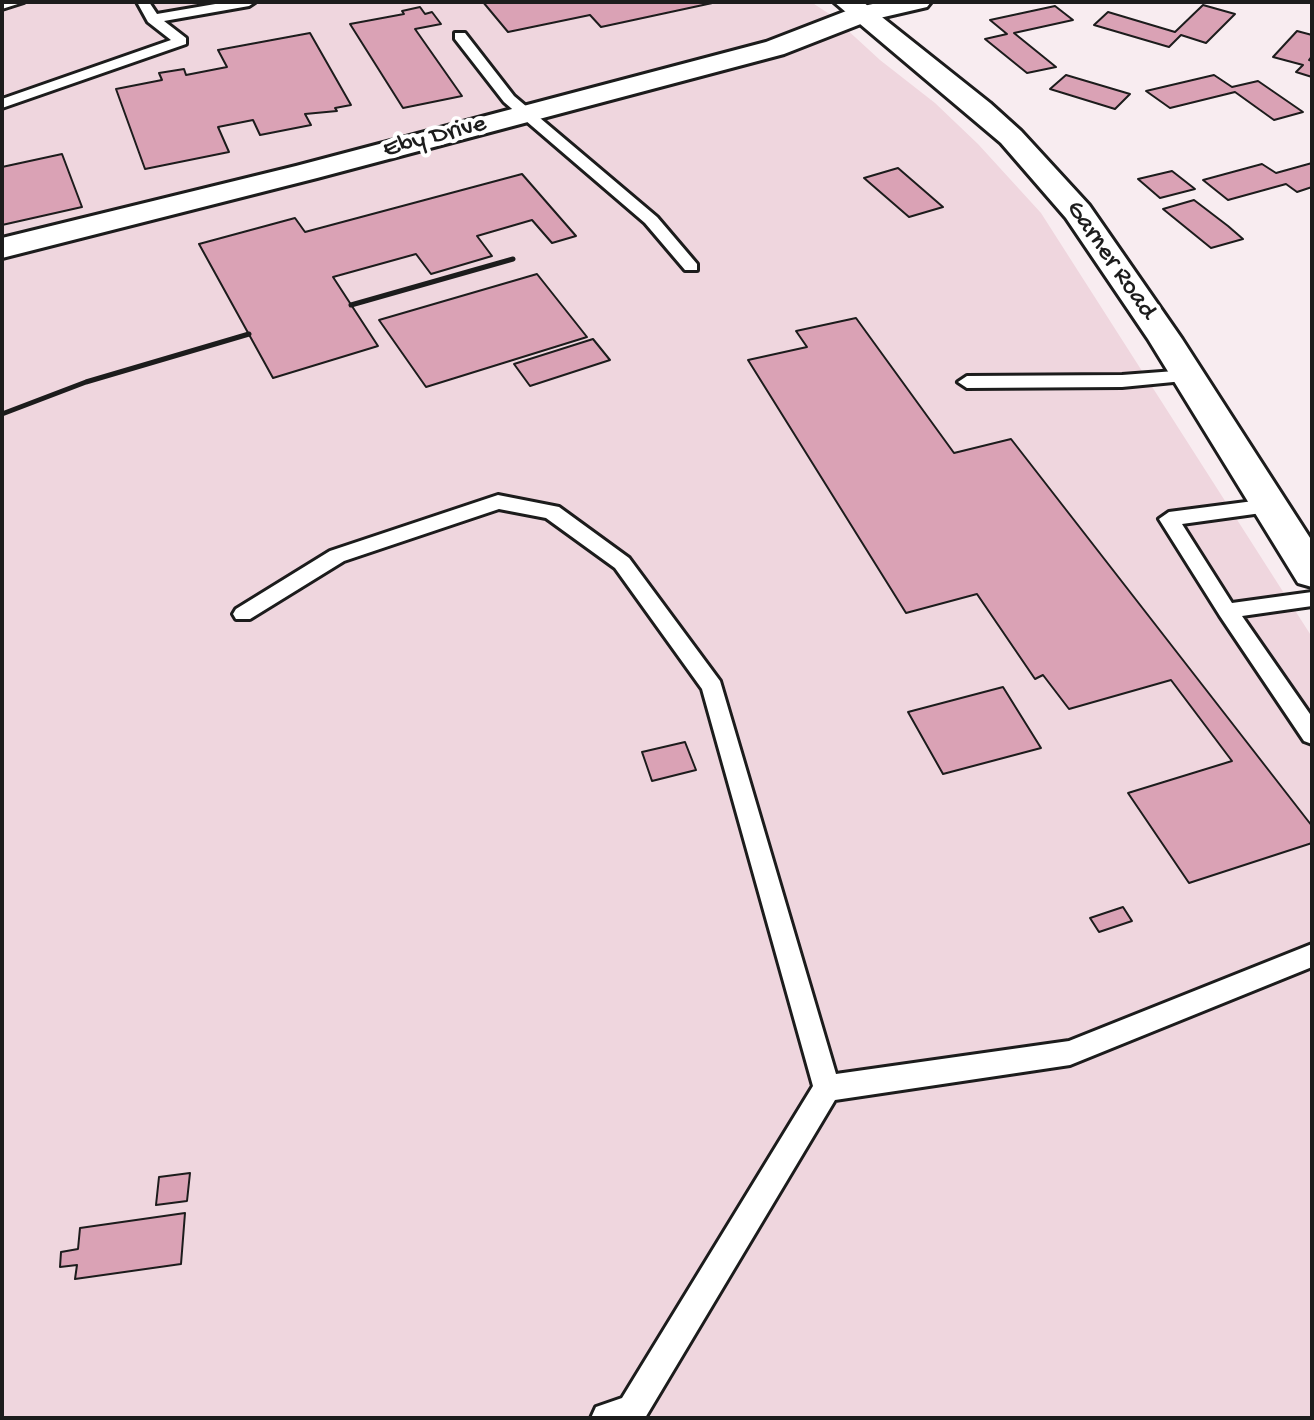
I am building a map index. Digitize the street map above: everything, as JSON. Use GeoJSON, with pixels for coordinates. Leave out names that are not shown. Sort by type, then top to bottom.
{"type":"FeatureCollection","features":[{"type":"Feature","properties":{"kind":"street","name":"Eby Drive"},"geometry":{"type":"LineString","coordinates":[[2,248],[775,48],[855,8],[918,2]]}},
{"type":"Feature","properties":{"kind":"street","name":"Garner Road"},"geometry":{"type":"LineString","coordinates":[[855,8],[1011,137],[1078,212],[1188,376],[1312,573]]}},
{"type":"Feature","properties":{"kind":"lane"},"geometry":{"type":"LineString","coordinates":[[2,5],[18,2]]}},
{"type":"Feature","properties":{"kind":"lane"},"geometry":{"type":"LineString","coordinates":[[2,104],[181,41],[153,19],[143,2]]}},
{"type":"Feature","properties":{"kind":"lane"},"geometry":{"type":"LineString","coordinates":[[153,19],[249,2]]}},
{"type":"Feature","properties":{"kind":"lane"},"geometry":{"type":"LineString","coordinates":[[460,36],[509,99],[651,220],[691,267]]}},
{"type":"Feature","properties":{"kind":"lane"},"geometry":{"type":"LineString","coordinates":[[967,382],[1122,381],[1188,376]]}},
{"type":"Feature","properties":{"kind":"lane"},"geometry":{"type":"LineString","coordinates":[[243,614],[337,556],[498,502],[552,512],[622,563],[712,687],[827,1088],[632,1410],[607,1418]]}},
{"type":"Feature","properties":{"kind":"lane"},"geometry":{"type":"LineString","coordinates":[[1269,506],[1169,519],[1227,611],[1312,735]]}},
{"type":"Feature","properties":{"kind":"lane"},"geometry":{"type":"LineString","coordinates":[[1227,611],[1312,599]]}},
{"type":"Feature","properties":{"kind":"lane"},"geometry":{"type":"LineString","coordinates":[[827,1088],[1070,1053],[1312,955]]}},
{"type":"Feature","properties":{"kind":"shaded area"},"geometry":{"type":"Polygon","coordinates":[[[2,2],[811,2],[831,15],[880,60],[935,103],[978,144],[1041,213],[1312,637],[1312,1418],[2,1418],[2,2]]]}},
{"type":"Feature","properties":{"kind":"building"},"geometry":{"type":"Polygon","coordinates":[[[483,2],[717,2],[601,27],[590,15],[508,32],[483,2]]]}},
{"type":"Feature","properties":{"kind":"building"},"geometry":{"type":"Polygon","coordinates":[[[1203,5],[1235,14],[1206,43],[1181,35],[1169,47],[1094,25],[1108,12],[1175,32],[1203,5]]]}},
{"type":"Feature","properties":{"kind":"building"},"geometry":{"type":"Polygon","coordinates":[[[1055,6],[1073,20],[1014,33],[1056,67],[1027,73],[985,39],[1007,34],[990,20],[1055,6]]]}},
{"type":"Feature","properties":{"kind":"building"},"geometry":{"type":"Polygon","coordinates":[[[420,7],[425,14],[432,12],[441,24],[415,29],[462,96],[403,108],[350,24],[404,14],[402,11],[420,7]]]}},
{"type":"Feature","properties":{"kind":"building"},"geometry":{"type":"Polygon","coordinates":[[[1297,31],[1312,35],[1312,56],[1309,60],[1312,61],[1312,77],[1296,72],[1303,65],[1273,57],[1297,31]]]}},
{"type":"Feature","properties":{"kind":"building"},"geometry":{"type":"Polygon","coordinates":[[[310,33],[351,105],[335,108],[337,111],[305,114],[311,125],[260,135],[253,120],[218,127],[229,152],[145,169],[116,89],[162,80],[159,73],[184,69],[186,75],[227,67],[218,50],[310,33]]]}},
{"type":"Feature","properties":{"kind":"building"},"geometry":{"type":"Polygon","coordinates":[[[1066,75],[1130,94],[1115,109],[1050,89],[1066,75]]]}},
{"type":"Feature","properties":{"kind":"building"},"geometry":{"type":"Polygon","coordinates":[[[1214,75],[1232,87],[1258,81],[1303,112],[1274,120],[1235,92],[1170,108],[1146,91],[1214,75]]]}},
{"type":"Feature","properties":{"kind":"building"},"geometry":{"type":"Polygon","coordinates":[[[62,154],[82,207],[2,225],[2,167],[62,154]]]}},
{"type":"Feature","properties":{"kind":"building"},"geometry":{"type":"Polygon","coordinates":[[[1312,163],[1312,187],[1297,192],[1286,184],[1228,200],[1203,180],[1262,164],[1276,173],[1312,163]]]}},
{"type":"Feature","properties":{"kind":"building"},"geometry":{"type":"Polygon","coordinates":[[[898,168],[943,207],[909,217],[864,178],[898,168]]]}},
{"type":"Feature","properties":{"kind":"building"},"geometry":{"type":"Polygon","coordinates":[[[1172,171],[1195,189],[1160,198],[1138,179],[1172,171]]]}},
{"type":"Feature","properties":{"kind":"building"},"geometry":{"type":"Polygon","coordinates":[[[522,174],[576,236],[552,243],[532,220],[477,236],[492,256],[431,274],[416,254],[333,277],[378,346],[273,378],[199,244],[295,218],[305,232],[522,174]]]}},
{"type":"Feature","properties":{"kind":"building"},"geometry":{"type":"Polygon","coordinates":[[[1194,200],[1243,239],[1211,248],[1163,209],[1194,200]]]}},
{"type":"Feature","properties":{"kind":"building"},"geometry":{"type":"Polygon","coordinates":[[[537,274],[587,337],[426,387],[379,320],[537,274]]]}},
{"type":"Feature","properties":{"kind":"building"},"geometry":{"type":"Polygon","coordinates":[[[856,318],[954,453],[1011,439],[1312,826],[1312,843],[1189,883],[1128,793],[1232,761],[1171,680],[1069,709],[1043,675],[1035,679],[977,594],[906,613],[748,360],[807,347],[796,331],[856,318]]]}},
{"type":"Feature","properties":{"kind":"building"},"geometry":{"type":"Polygon","coordinates":[[[593,339],[610,360],[530,386],[514,364],[593,339]]]}},
{"type":"Feature","properties":{"kind":"building"},"geometry":{"type":"Polygon","coordinates":[[[1003,687],[1041,748],[943,774],[908,712],[1003,687]]]}},
{"type":"Feature","properties":{"kind":"building"},"geometry":{"type":"Polygon","coordinates":[[[685,742],[696,770],[652,781],[642,752],[685,742]]]}},
{"type":"Feature","properties":{"kind":"building"},"geometry":{"type":"Polygon","coordinates":[[[1123,907],[1132,921],[1099,932],[1090,918],[1123,907]]]}},
{"type":"Feature","properties":{"kind":"building"},"geometry":{"type":"Polygon","coordinates":[[[190,1173],[187,1201],[156,1205],[159,1177],[190,1173]]]}},
{"type":"Feature","properties":{"kind":"building"},"geometry":{"type":"Polygon","coordinates":[[[185,1213],[181,1264],[75,1279],[77,1265],[60,1267],[61,1252],[78,1249],[80,1228],[185,1213]]]}},
{"type":"Feature","properties":{"kind":"railway"},"geometry":{"type":"LineString","coordinates":[[351,305],[513,259]]}},
{"type":"Feature","properties":{"kind":"railway"},"geometry":{"type":"LineString","coordinates":[[2,414],[86,382],[249,334]]}}]}
